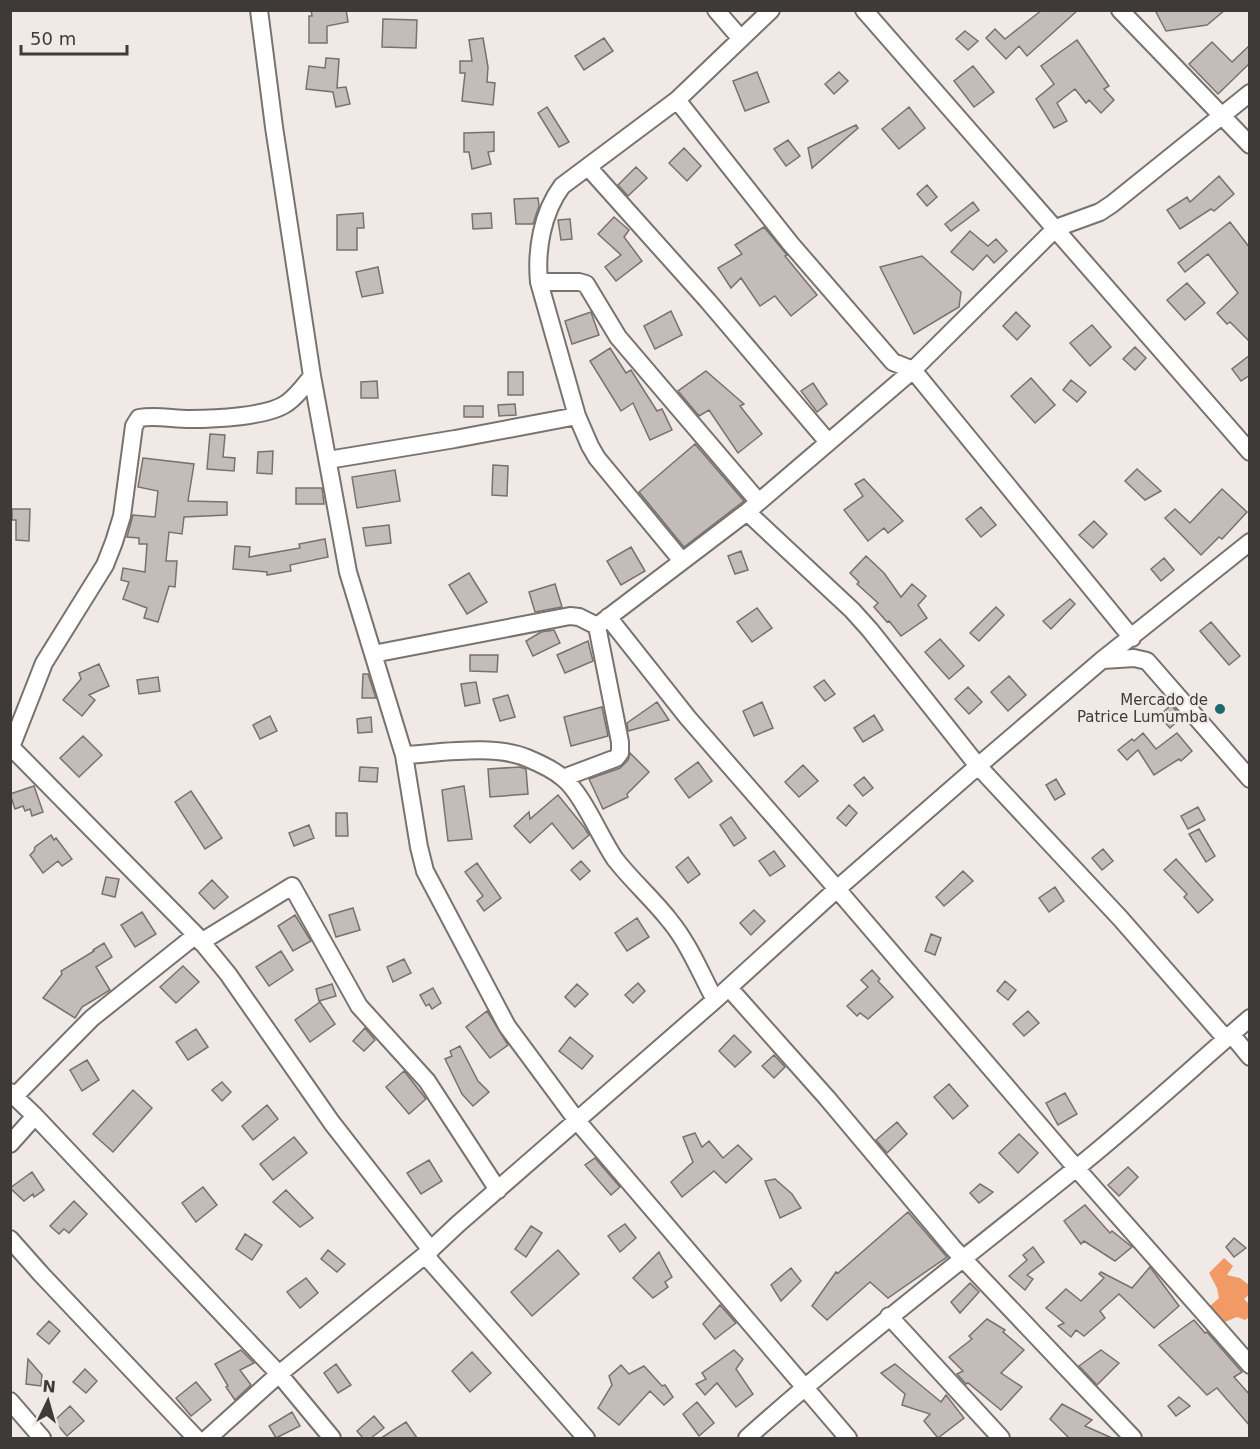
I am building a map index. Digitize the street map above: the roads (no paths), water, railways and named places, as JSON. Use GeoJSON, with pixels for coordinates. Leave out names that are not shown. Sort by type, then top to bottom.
{"type":"FeatureCollection","features":[{"type":"Feature","properties":{"kind":"street"},"geometry":{"type":"LineString","coordinates":[[259,10],[274,127],[312,376],[348,572],[404,755],[425,871],[507,1026],[578,1122],[848,1438]]}},
{"type":"Feature","properties":{"kind":"street"},"geometry":{"type":"LineString","coordinates":[[716,10],[741,39]]}},
{"type":"Feature","properties":{"kind":"street"},"geometry":{"type":"LineString","coordinates":[[682,561],[597,459],[577,416],[539,282],[537,263],[541,234],[553,198],[562,186],[677,100],[771,10]]}},
{"type":"Feature","properties":{"kind":"street"},"geometry":{"type":"LineString","coordinates":[[864,10],[1250,452]]}},
{"type":"Feature","properties":{"kind":"street"},"geometry":{"type":"LineString","coordinates":[[1120,10],[1250,145]]}},
{"type":"Feature","properties":{"kind":"street"},"geometry":{"type":"LineString","coordinates":[[603,621],[752,507],[913,370],[1056,228],[1100,212],[1112,204],[1250,93]]}},
{"type":"Feature","properties":{"kind":"street"},"geometry":{"type":"LineString","coordinates":[[677,100],[790,243],[893,362],[913,370],[1132,638]]}},
{"type":"Feature","properties":{"kind":"street"},"geometry":{"type":"LineString","coordinates":[[588,167],[708,301],[828,442]]}},
{"type":"Feature","properties":{"kind":"street"},"geometry":{"type":"LineString","coordinates":[[539,282],[586,284],[618,337],[752,507],[870,630],[978,766],[1228,1037],[1250,1057]]}},
{"type":"Feature","properties":{"kind":"street"},"geometry":{"type":"LineString","coordinates":[[312,376],[298,394],[285,405],[270,411],[190,419],[148,416],[139,418],[134,426],[122,516],[114,542],[105,565],[44,663],[11,747],[199,938],[228,974],[332,1123],[428,1253],[586,1438]]}},
{"type":"Feature","properties":{"kind":"street"},"geometry":{"type":"LineString","coordinates":[[328,460],[577,416]]}},
{"type":"Feature","properties":{"kind":"street"},"geometry":{"type":"LineString","coordinates":[[208,1438],[279,1374],[428,1253],[978,766],[1102,660],[1250,542]]}},
{"type":"Feature","properties":{"kind":"street"},"geometry":{"type":"LineString","coordinates":[[373,654],[564,616],[603,621],[1250,1365]]}},
{"type":"Feature","properties":{"kind":"street"},"geometry":{"type":"LineString","coordinates":[[563,778],[616,758],[620,753],[603,621]]}},
{"type":"Feature","properties":{"kind":"street"},"geometry":{"type":"LineString","coordinates":[[1102,660],[1134,658],[1147,661],[1250,778]]}},
{"type":"Feature","properties":{"kind":"street"},"geometry":{"type":"LineString","coordinates":[[404,755],[476,751],[506,752],[526,757],[563,778],[574,790],[600,836],[617,860],[671,921],[716,1000]]}},
{"type":"Feature","properties":{"kind":"street"},"geometry":{"type":"LineString","coordinates":[[332,1438],[279,1374],[13,1094],[92,1018],[199,938],[292,886],[359,1006],[426,1081],[498,1190]]}},
{"type":"Feature","properties":{"kind":"street"},"geometry":{"type":"LineString","coordinates":[[729,988],[963,1258],[1133,1438]]}},
{"type":"Feature","properties":{"kind":"street"},"geometry":{"type":"LineString","coordinates":[[747,1438],[889,1316],[1077,1168],[1250,1018]]}},
{"type":"Feature","properties":{"kind":"street"},"geometry":{"type":"LineString","coordinates":[[10,1144],[35,1116]]}},
{"type":"Feature","properties":{"kind":"street"},"geometry":{"type":"LineString","coordinates":[[10,1239],[196,1438]]}},
{"type":"Feature","properties":{"kind":"street"},"geometry":{"type":"LineString","coordinates":[[889,1316],[1001,1438]]}},
{"type":"Feature","properties":{"kind":"street"},"geometry":{"type":"LineString","coordinates":[[10,1401],[42,1438]]}},
{"type":"Feature","properties":{"kind":"place","name":"Mercado de Patrice Lumumba"},"geometry":{"type":"Point","coordinates":[1220,709]}}]}
